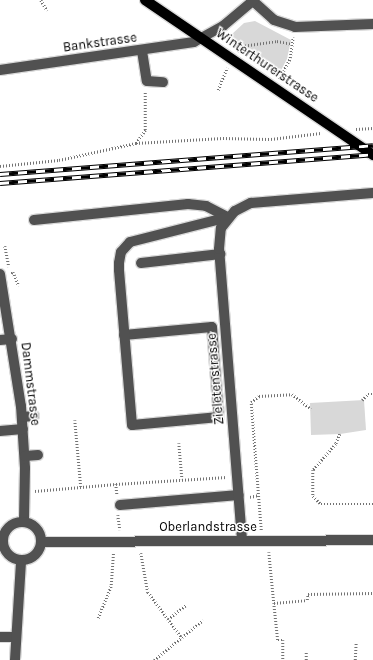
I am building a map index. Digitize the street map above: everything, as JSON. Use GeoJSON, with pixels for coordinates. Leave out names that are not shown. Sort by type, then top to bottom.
{"type":"FeatureCollection","features":[{"type":"Feature","properties":{"kind":"main road","name":"Winterthurerstrasse"},"geometry":{"type":"LineString","coordinates":[[145,0],[373,155]]}},
{"type":"Feature","properties":{"kind":"street","name":"Bankstrasse"},"geometry":{"type":"LineString","coordinates":[[0,70],[142,50],[203,38],[223,26],[253,0]]}},
{"type":"Feature","properties":{"kind":"street"},"geometry":{"type":"LineString","coordinates":[[253,0],[274,20],[295,27],[373,24]]}},
{"type":"Feature","properties":{"kind":"street"},"geometry":{"type":"LineString","coordinates":[[142,50],[147,81],[163,82]]}},
{"type":"Feature","properties":{"kind":"street"},"geometry":{"type":"LineString","coordinates":[[124,335],[212,327],[219,417],[132,425],[124,335],[119,263],[121,252],[130,242],[228,217],[242,206],[257,202],[373,193]]}},
{"type":"Feature","properties":{"kind":"street"},"geometry":{"type":"LineString","coordinates":[[34,220],[188,204],[206,206],[228,217]]}},
{"type":"Feature","properties":{"kind":"street","name":"Zieletenstrasse"},"geometry":{"type":"LineString","coordinates":[[228,217],[220,232],[220,254],[242,540]]}},
{"type":"Feature","properties":{"kind":"street"},"geometry":{"type":"LineString","coordinates":[[141,263],[220,254]]}},
{"type":"Feature","properties":{"kind":"street","name":"Dammstrasse"},"geometry":{"type":"LineString","coordinates":[[0,274],[12,339],[22,417],[25,456],[24,522]]}},
{"type":"Feature","properties":{"kind":"street"},"geometry":{"type":"LineString","coordinates":[[0,340],[12,339]]}},
{"type":"Feature","properties":{"kind":"street"},"geometry":{"type":"LineString","coordinates":[[22,417],[34,416]]}},
{"type":"Feature","properties":{"kind":"street"},"geometry":{"type":"LineString","coordinates":[[0,431],[23,429]]}},
{"type":"Feature","properties":{"kind":"street"},"geometry":{"type":"LineString","coordinates":[[25,456],[38,455]]}},
{"type":"Feature","properties":{"kind":"street"},"geometry":{"type":"LineString","coordinates":[[118,505],[239,495]]}},
{"type":"Feature","properties":{"kind":"street"},"geometry":{"type":"LineString","coordinates":[[24,522],[37,528],[42,542],[35,556],[21,561],[8,555],[1,542],[4,533],[10,526],[24,522]]}},
{"type":"Feature","properties":{"kind":"street","name":"Oberlandstrasse"},"geometry":{"type":"LineString","coordinates":[[42,542],[373,540]]}},
{"type":"Feature","properties":{"kind":"street"},"geometry":{"type":"LineString","coordinates":[[15,660],[21,561]]}},
{"type":"Feature","properties":{"kind":"street"},"geometry":{"type":"LineString","coordinates":[[0,637],[16,637]]}},
{"type":"Feature","properties":{"kind":"path"},"geometry":{"type":"LineString","coordinates":[[41,0],[47,10]]}},
{"type":"Feature","properties":{"kind":"path"},"geometry":{"type":"LineString","coordinates":[[279,80],[290,58],[295,27]]}},
{"type":"Feature","properties":{"kind":"path"},"geometry":{"type":"LineString","coordinates":[[237,53],[242,46],[277,41],[292,44]]}},
{"type":"Feature","properties":{"kind":"path"},"geometry":{"type":"LineString","coordinates":[[218,90],[227,67]]}},
{"type":"Feature","properties":{"kind":"path"},"geometry":{"type":"LineString","coordinates":[[136,143],[145,130],[143,103],[147,81]]}},
{"type":"Feature","properties":{"kind":"path"},"geometry":{"type":"LineString","coordinates":[[0,166],[59,160],[136,143],[288,137]]}},
{"type":"Feature","properties":{"kind":"path"},"geometry":{"type":"LineString","coordinates":[[5,246],[6,253],[10,250]]}},
{"type":"Feature","properties":{"kind":"path"},"geometry":{"type":"LineString","coordinates":[[13,272],[19,286]]}},
{"type":"Feature","properties":{"kind":"path"},"geometry":{"type":"LineString","coordinates":[[262,531],[251,402],[259,396],[292,394],[311,409]]}},
{"type":"Feature","properties":{"kind":"path"},"geometry":{"type":"LineString","coordinates":[[362,400],[368,394],[373,394]]}},
{"type":"Feature","properties":{"kind":"path"},"geometry":{"type":"LineString","coordinates":[[75,420],[81,487]]}},
{"type":"Feature","properties":{"kind":"path"},"geometry":{"type":"LineString","coordinates":[[340,434],[336,444],[314,470],[313,496],[322,504],[373,504]]}},
{"type":"Feature","properties":{"kind":"path"},"geometry":{"type":"LineString","coordinates":[[179,443],[182,479]]}},
{"type":"Feature","properties":{"kind":"path"},"geometry":{"type":"LineString","coordinates":[[25,492],[237,476]]}},
{"type":"Feature","properties":{"kind":"path"},"geometry":{"type":"LineString","coordinates":[[116,484],[120,530]]}},
{"type":"Feature","properties":{"kind":"path"},"geometry":{"type":"LineString","coordinates":[[269,552],[278,640],[283,640],[283,660]]}},
{"type":"Feature","properties":{"kind":"path"},"geometry":{"type":"LineString","coordinates":[[98,618],[112,585],[113,553]]}},
{"type":"Feature","properties":{"kind":"path"},"geometry":{"type":"LineString","coordinates":[[141,553],[148,592],[182,638]]}},
{"type":"Feature","properties":{"kind":"path"},"geometry":{"type":"LineString","coordinates":[[274,603],[307,600],[308,594],[373,592]]}},
{"type":"Feature","properties":{"kind":"path"},"geometry":{"type":"LineString","coordinates":[[168,619],[186,605]]}},
{"type":"Feature","properties":{"kind":"path"},"geometry":{"type":"LineString","coordinates":[[154,660],[203,620]]}},
{"type":"Feature","properties":{"kind":"path"},"geometry":{"type":"LineString","coordinates":[[355,660],[356,644]]}},
{"type":"Feature","properties":{"kind":"path"},"geometry":{"type":"LineString","coordinates":[[306,651],[306,660]]}},
{"type":"Feature","properties":{"kind":"shaded area"},"geometry":{"type":"Polygon","coordinates":[[[255,21],[291,40],[287,59],[279,74],[232,44],[231,35],[244,23],[255,21]]]}},
{"type":"Feature","properties":{"kind":"shaded area"},"geometry":{"type":"Polygon","coordinates":[[[364,400],[366,430],[340,434],[311,435],[310,403],[364,400]]]}},
{"type":"Feature","properties":{"kind":"railway"},"geometry":{"type":"LineString","coordinates":[[0,174],[373,145]]}},
{"type":"Feature","properties":{"kind":"railway"},"geometry":{"type":"LineString","coordinates":[[0,183],[373,154]]}}]}
